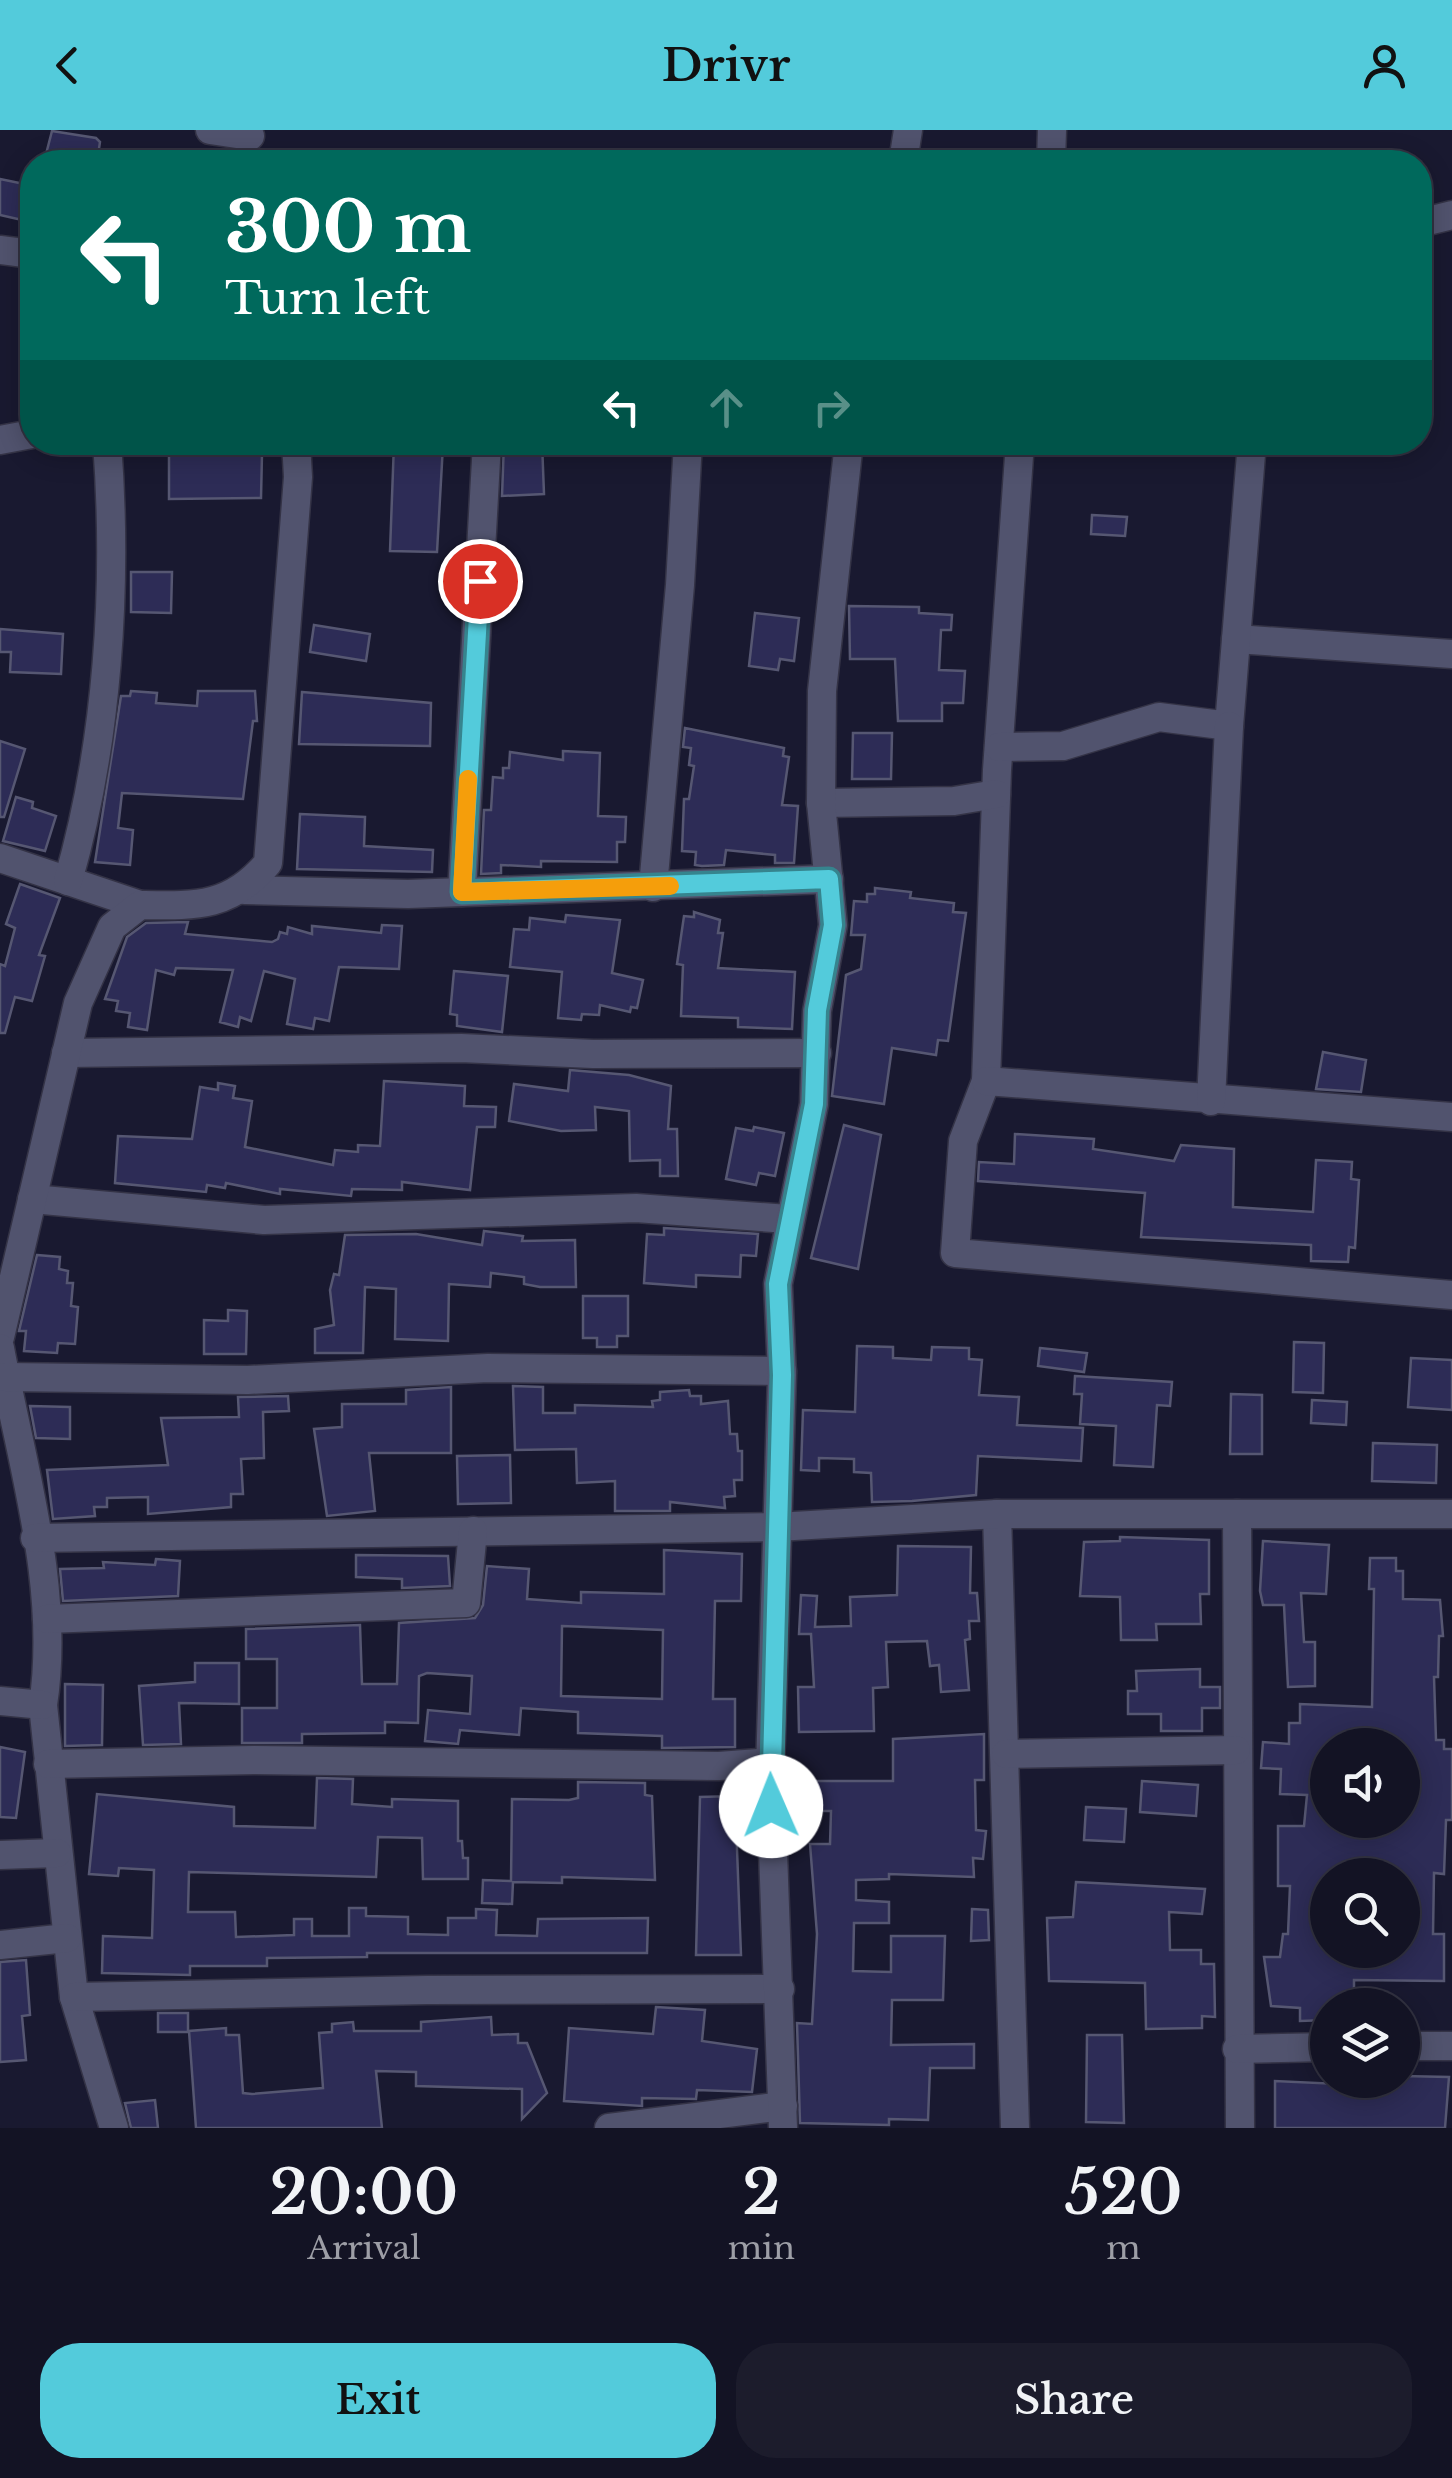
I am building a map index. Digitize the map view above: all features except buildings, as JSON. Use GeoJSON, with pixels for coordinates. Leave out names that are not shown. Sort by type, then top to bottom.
{"type":"FeatureCollection","features":[{"type":"Feature","properties":{"kind":"street"},"geometry":{"type":"LineString","coordinates":[[210,130],[248,143]]}},
{"type":"Feature","properties":{"kind":"street"},"geometry":{"type":"LineString","coordinates":[[68,881],[90,803],[106,633],[113,518],[108,455]]}},
{"type":"Feature","properties":{"kind":"street"},"geometry":{"type":"LineString","coordinates":[[245,890],[268,863],[297,455]]}},
{"type":"Feature","properties":{"kind":"street"},"geometry":{"type":"LineString","coordinates":[[462,892],[486,455]]}},
{"type":"Feature","properties":{"kind":"street"},"geometry":{"type":"LineString","coordinates":[[653,887],[680,585],[687,455]]}},
{"type":"Feature","properties":{"kind":"street"},"geometry":{"type":"LineString","coordinates":[[609,2128],[783,2117],[770,1762],[782,1371],[778,1284],[814,1104],[817,1010],[833,925],[820,802],[822,692],[849,455]]}},
{"type":"Feature","properties":{"kind":"street"},"geometry":{"type":"LineString","coordinates":[[1019,455],[996,794],[986,1081],[963,1141],[955,1253],[1452,1295]]}},
{"type":"Feature","properties":{"kind":"street"},"geometry":{"type":"LineString","coordinates":[[1211,1102],[1229,726],[1251,455]]}},
{"type":"Feature","properties":{"kind":"street"},"geometry":{"type":"LineString","coordinates":[[1236,639],[1447,648]]}},
{"type":"Feature","properties":{"kind":"street"},"geometry":{"type":"LineString","coordinates":[[999,747],[1063,746],[1158,717],[1229,726]]}},
{"type":"Feature","properties":{"kind":"street"},"geometry":{"type":"LineString","coordinates":[[820,802],[954,801],[996,794]]}},
{"type":"Feature","properties":{"kind":"street"},"geometry":{"type":"LineString","coordinates":[[0,858],[140,905],[191,906],[245,890],[462,892],[829,879]]}},
{"type":"Feature","properties":{"kind":"street"},"geometry":{"type":"LineString","coordinates":[[0,1337],[78,1003],[112,927],[140,905]]}},
{"type":"Feature","properties":{"kind":"street"},"geometry":{"type":"LineString","coordinates":[[66,1054],[441,1048],[594,1054],[817,1053]]}},
{"type":"Feature","properties":{"kind":"street"},"geometry":{"type":"LineString","coordinates":[[986,1081],[1211,1102],[1452,1117]]}},
{"type":"Feature","properties":{"kind":"street"},"geometry":{"type":"LineString","coordinates":[[32,1199],[264,1220],[636,1208],[788,1219]]}},
{"type":"Feature","properties":{"kind":"street"},"geometry":{"type":"LineString","coordinates":[[0,1348],[47,1619],[48,1670],[43,1706],[74,1997],[114,2128]]}},
{"type":"Feature","properties":{"kind":"street"},"geometry":{"type":"LineString","coordinates":[[6,1377],[248,1380],[488,1368],[782,1371]]}},
{"type":"Feature","properties":{"kind":"street"},"geometry":{"type":"LineString","coordinates":[[35,1538],[777,1527],[997,1514],[1452,1514]]}},
{"type":"Feature","properties":{"kind":"street"},"geometry":{"type":"LineString","coordinates":[[997,1514],[1015,2128]]}},
{"type":"Feature","properties":{"kind":"street"},"geometry":{"type":"LineString","coordinates":[[1237,1514],[1240,2128]]}},
{"type":"Feature","properties":{"kind":"street"},"geometry":{"type":"LineString","coordinates":[[47,1619],[466,1602],[473,1531]]}},
{"type":"Feature","properties":{"kind":"street"},"geometry":{"type":"LineString","coordinates":[[0,1701],[43,1706]]}},
{"type":"Feature","properties":{"kind":"street"},"geometry":{"type":"LineString","coordinates":[[1006,1754],[1236,1750]]}},
{"type":"Feature","properties":{"kind":"street"},"geometry":{"type":"LineString","coordinates":[[48,1764],[770,1762]]}},
{"type":"Feature","properties":{"kind":"street"},"geometry":{"type":"LineString","coordinates":[[0,1855],[57,1853]]}},
{"type":"Feature","properties":{"kind":"street"},"geometry":{"type":"LineString","coordinates":[[0,1946],[67,1938]]}},
{"type":"Feature","properties":{"kind":"street"},"geometry":{"type":"LineString","coordinates":[[74,1997],[427,1990],[780,1990]]}},
{"type":"Feature","properties":{"kind":"street"},"geometry":{"type":"LineString","coordinates":[[1420,2046],[1452,2046]]}},
{"type":"Feature","properties":{"kind":"street"},"geometry":{"type":"LineString","coordinates":[[1237,2049],[1310,2048]]}},
{"type":"Feature","properties":{"kind":"slow traffic"},"geometry":{"type":"LineString","coordinates":[[468,779],[462,892],[670,886]]}},
{"type":"Feature","properties":{"kind":"route"},"geometry":{"type":"LineString","coordinates":[[480,581],[462,892],[829,879],[833,925],[817,1010],[814,1104],[778,1284],[782,1375],[771,1806]]}}]}
